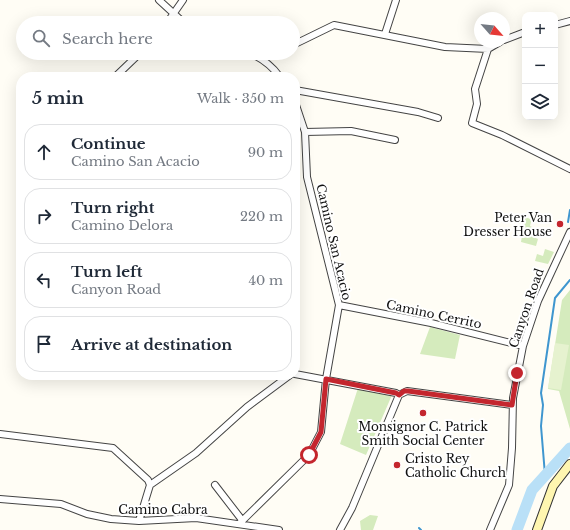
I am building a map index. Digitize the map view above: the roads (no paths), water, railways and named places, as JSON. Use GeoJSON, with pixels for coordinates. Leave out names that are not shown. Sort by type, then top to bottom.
{"type":"FeatureCollection","features":[{"type":"Feature","properties":{"kind":"street"},"geometry":{"type":"LineString","coordinates":[[159,0],[176,16]]}},
{"type":"Feature","properties":{"kind":"street"},"geometry":{"type":"LineString","coordinates":[[171,16],[183,0]]}},
{"type":"Feature","properties":{"kind":"street"},"geometry":{"type":"LineString","coordinates":[[385,34],[396,0]]}},
{"type":"Feature","properties":{"kind":"street"},"geometry":{"type":"LineString","coordinates":[[558,24],[570,21]]}},
{"type":"Feature","properties":{"kind":"street"},"geometry":{"type":"LineString","coordinates":[[300,42],[334,25],[445,47],[474,48]]}},
{"type":"Feature","properties":{"kind":"street"},"geometry":{"type":"LineString","coordinates":[[510,38],[522,33]]}},
{"type":"Feature","properties":{"kind":"street"},"geometry":{"type":"LineString","coordinates":[[488,48],[475,89],[477,104],[472,122],[502,135],[570,169]]}},
{"type":"Feature","properties":{"kind":"street"},"geometry":{"type":"LineString","coordinates":[[120,72],[133,60]]}},
{"type":"Feature","properties":{"kind":"street"},"geometry":{"type":"LineString","coordinates":[[264,60],[276,72]]}},
{"type":"Feature","properties":{"kind":"street"},"geometry":{"type":"LineString","coordinates":[[300,91],[418,112],[438,118]]}},
{"type":"Feature","properties":{"kind":"street","name":"Camino San Acacio"},"geometry":{"type":"LineString","coordinates":[[241,522],[309,455],[321,432],[326,379],[340,305],[307,177],[305,132],[300,117]]}},
{"type":"Feature","properties":{"kind":"street"},"geometry":{"type":"LineString","coordinates":[[305,132],[351,131],[395,140]]}},
{"type":"Feature","properties":{"kind":"street","name":"Canyon Road"},"geometry":{"type":"LineString","coordinates":[[490,530],[505,498],[511,475],[512,405],[523,346],[538,301],[560,249],[570,232]]}},
{"type":"Feature","properties":{"kind":"street","name":"Camino Cerrito"},"geometry":{"type":"LineString","coordinates":[[340,305],[431,323],[523,346]]}},
{"type":"Feature","properties":{"kind":"street"},"geometry":{"type":"LineString","coordinates":[[300,375],[396,393],[399,395]]}},
{"type":"Feature","properties":{"kind":"street"},"geometry":{"type":"LineString","coordinates":[[139,521],[150,485],[196,454],[246,407],[283,380]]}},
{"type":"Feature","properties":{"kind":"street"},"geometry":{"type":"LineString","coordinates":[[340,530],[352,508],[399,395],[404,391],[512,405]]}},
{"type":"Feature","properties":{"kind":"street"},"geometry":{"type":"LineString","coordinates":[[0,434],[113,448],[148,480],[150,485]]}},
{"type":"Feature","properties":{"kind":"street"},"geometry":{"type":"LineString","coordinates":[[537,530],[553,486],[570,464]]}},
{"type":"Feature","properties":{"kind":"street"},"geometry":{"type":"LineString","coordinates":[[215,485],[241,522]]}},
{"type":"Feature","properties":{"kind":"street","name":"Camino Cabra"},"geometry":{"type":"LineString","coordinates":[[0,499],[60,504],[98,517],[139,521],[186,518],[241,522],[279,530]]}},
{"type":"Feature","properties":{"kind":"street","name":"Canyon Road"},"geometry":{"type":"LineString","coordinates":[[487,530],[498,513]]}},
{"type":"Feature","properties":{"kind":"waterway"},"geometry":{"type":"LineString","coordinates":[[568,222],[570,210]]}},
{"type":"Feature","properties":{"kind":"waterway"},"geometry":{"type":"LineString","coordinates":[[545,475],[541,426],[543,405],[541,393],[555,298],[570,280]]}},
{"type":"Feature","properties":{"kind":"waterway"},"geometry":{"type":"LineString","coordinates":[[517,530],[532,490],[570,448]]}},
{"type":"Feature","properties":{"kind":"place","name":"Peter Van Dresser House"},"geometry":{"type":"Point","coordinates":[560,224]}},
{"type":"Feature","properties":{"kind":"place","name":"Monsignor C. Patrick Smith Social Center"},"geometry":{"type":"Point","coordinates":[423,413]}},
{"type":"Feature","properties":{"kind":"place","name":"Cristo Rey Catholic Church"},"geometry":{"type":"Point","coordinates":[397,465]}}]}
